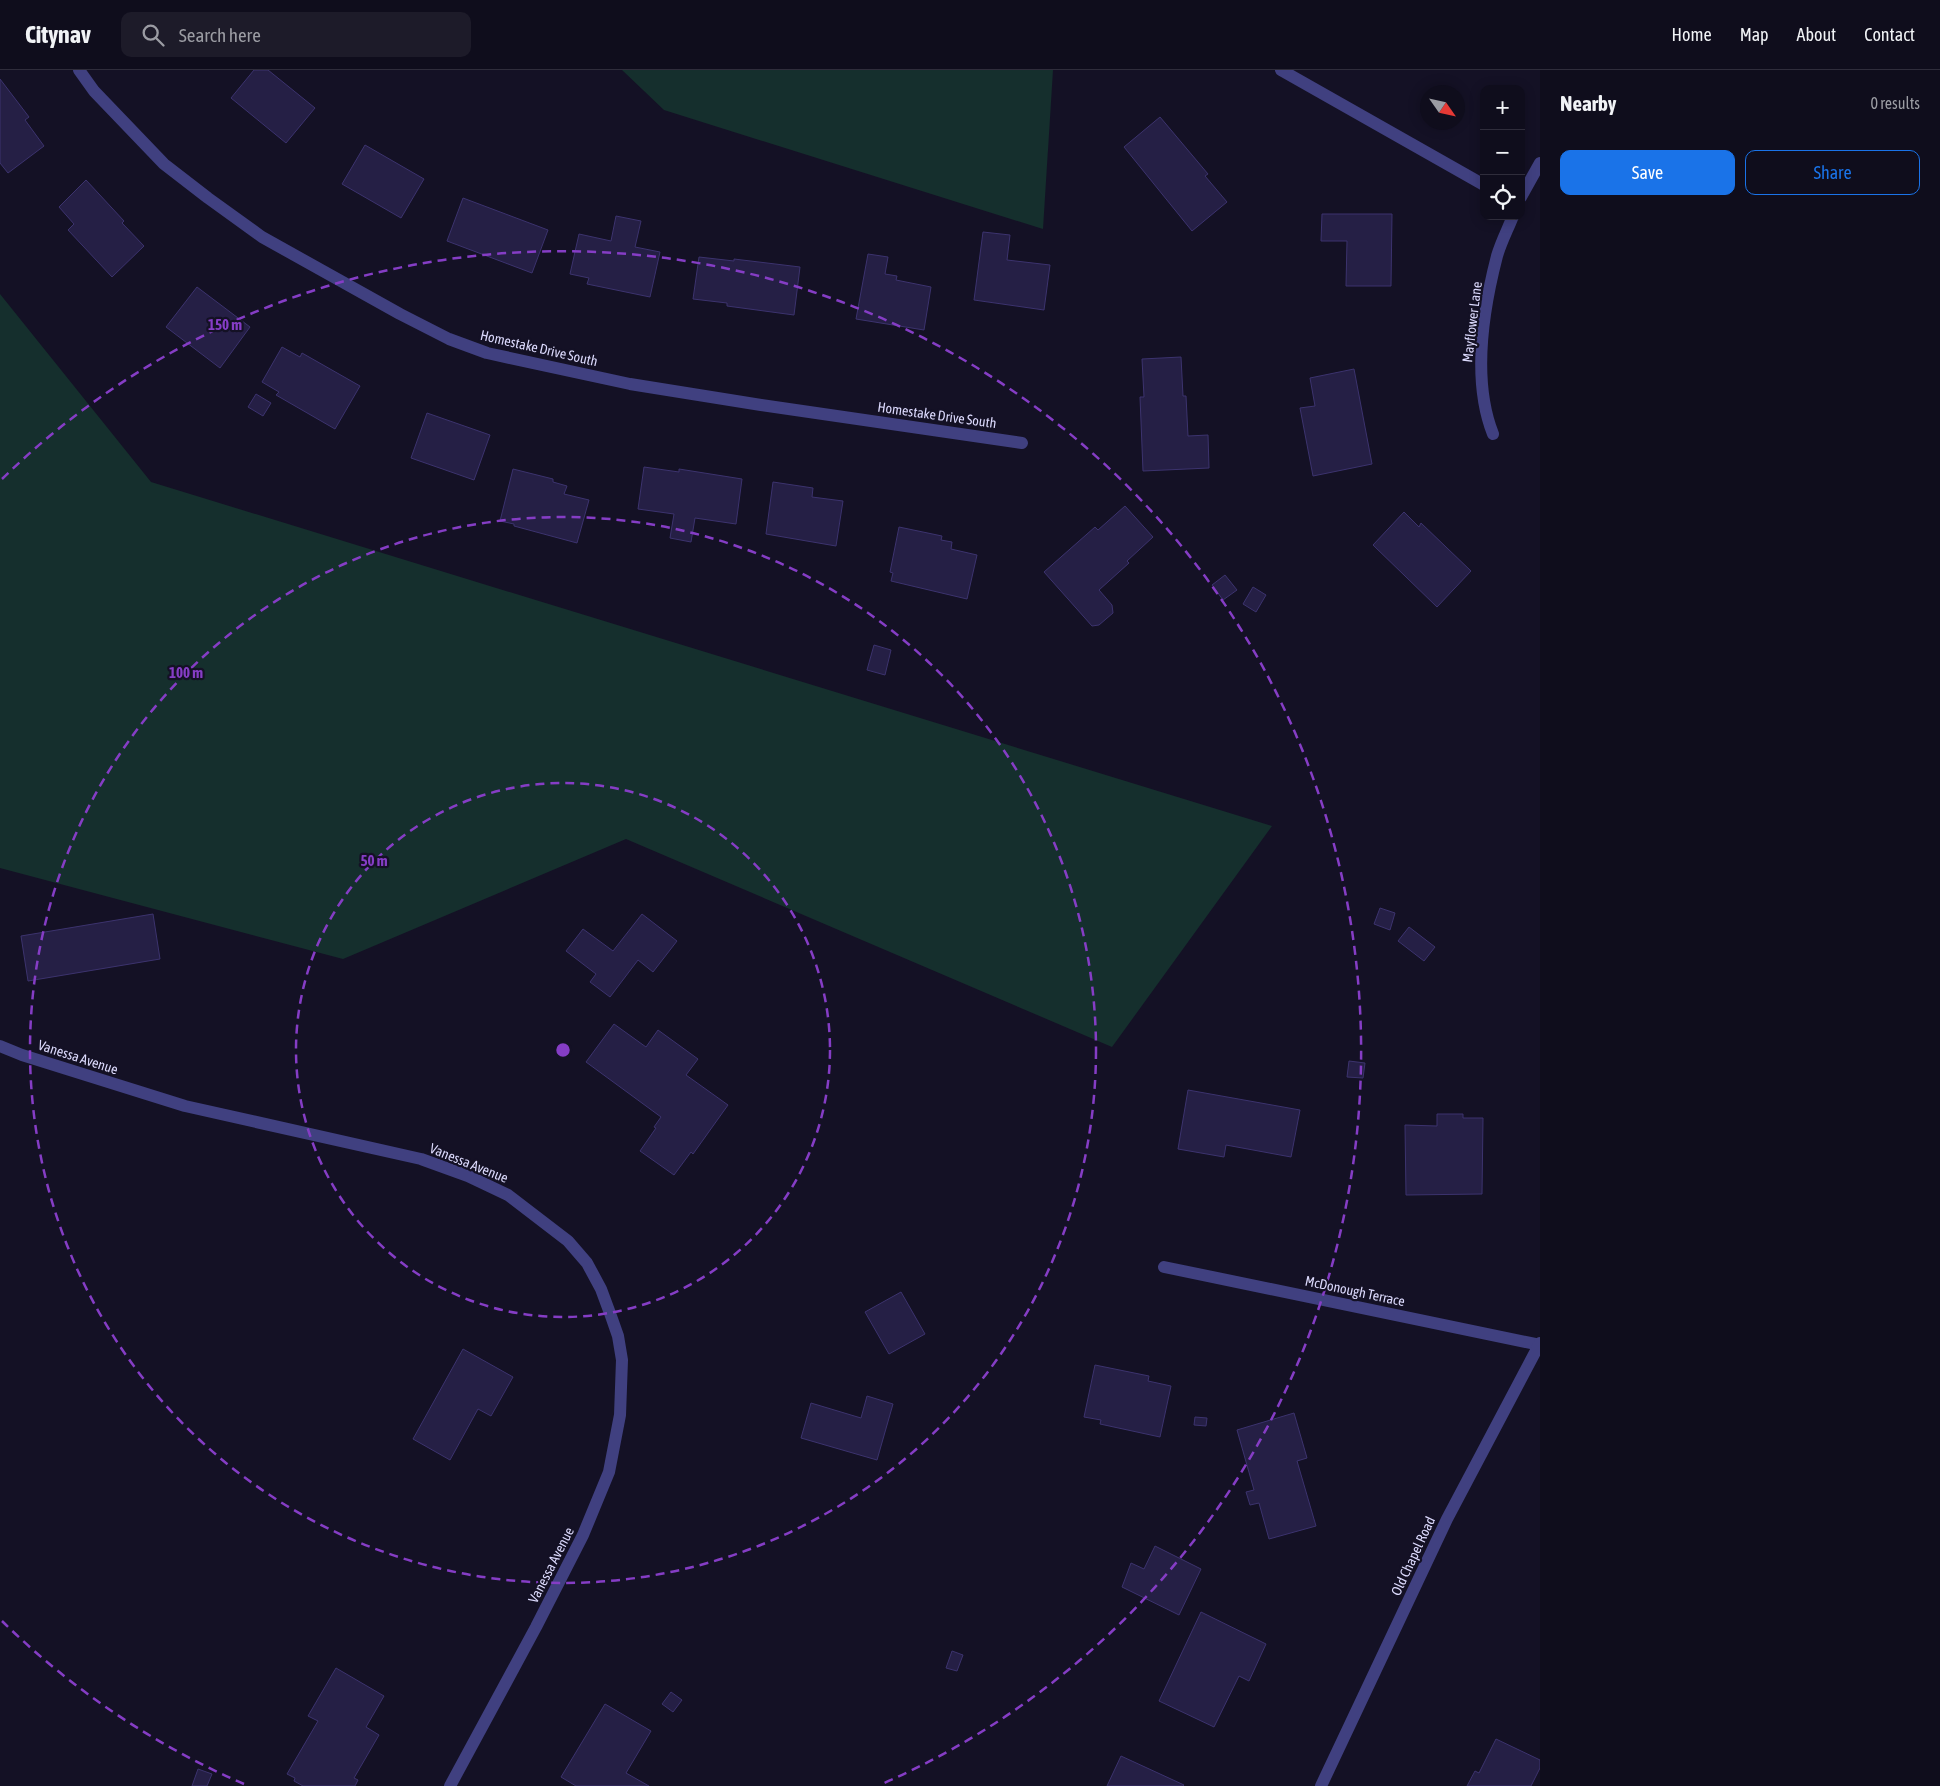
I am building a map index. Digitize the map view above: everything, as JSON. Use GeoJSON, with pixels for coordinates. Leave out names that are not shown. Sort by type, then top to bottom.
{"type":"FeatureCollection","features":[{"type":"Feature","properties":{"kind":"street","name":"Homestake Drive South"},"geometry":{"type":"LineString","coordinates":[[79,70],[94,92],[164,164],[208,198],[262,237],[400,314],[449,339],[486,353],[630,384],[1022,443]]}},
{"type":"Feature","properties":{"kind":"street"},"geometry":{"type":"LineString","coordinates":[[1281,70],[1480,183]]}},
{"type":"Feature","properties":{"kind":"street"},"geometry":{"type":"LineString","coordinates":[[1525,190],[1540,163]]}},
{"type":"Feature","properties":{"kind":"street","name":"Mayflower Lane"},"geometry":{"type":"LineString","coordinates":[[1493,434],[1486,417],[1481,359],[1488,304],[1498,255],[1511,220]]}},
{"type":"Feature","properties":{"kind":"street","name":"Vanessa Avenue"},"geometry":{"type":"LineString","coordinates":[[0,1046],[22,1055],[185,1106],[421,1159],[468,1176],[508,1194],[568,1241],[587,1263],[601,1289],[611,1316],[618,1336],[622,1360],[620,1415],[609,1472],[584,1535],[450,1786]]}},
{"type":"Feature","properties":{"kind":"street","name":"McDonough Terrace"},"geometry":{"type":"LineString","coordinates":[[1164,1267],[1540,1344]]}},
{"type":"Feature","properties":{"kind":"street","name":"Old Chapel Road"},"geometry":{"type":"LineString","coordinates":[[1320,1786],[1447,1519],[1540,1344]]}},
{"type":"Feature","properties":{"kind":"green space"},"geometry":{"type":"Polygon","coordinates":[[[622,70],[1053,70],[1043,229],[664,110],[622,70]]]}},
{"type":"Feature","properties":{"kind":"green space"},"geometry":{"type":"Polygon","coordinates":[[[0,294],[151,482],[1272,826],[1112,1047],[626,839],[343,959],[0,868],[0,294]]]}},
{"type":"Feature","properties":{"kind":"building"},"geometry":{"type":"Polygon","coordinates":[[[254,70],[268,70],[315,108],[286,143],[231,98],[254,70]]]}},
{"type":"Feature","properties":{"kind":"building"},"geometry":{"type":"Polygon","coordinates":[[[0,79],[29,117],[25,120],[44,146],[8,173],[0,163],[0,79]]]}},
{"type":"Feature","properties":{"kind":"building"},"geometry":{"type":"Polygon","coordinates":[[[1160,117],[1208,174],[1205,176],[1227,202],[1192,231],[1124,147],[1160,117]]]}},
{"type":"Feature","properties":{"kind":"building"},"geometry":{"type":"Polygon","coordinates":[[[365,145],[424,179],[401,218],[342,184],[365,145]]]}},
{"type":"Feature","properties":{"kind":"building"},"geometry":{"type":"Polygon","coordinates":[[[86,180],[144,246],[112,277],[68,230],[74,224],[59,207],[86,180]]]}},
{"type":"Feature","properties":{"kind":"building"},"geometry":{"type":"Polygon","coordinates":[[[463,198],[548,230],[532,273],[447,241],[463,198]]]}},
{"type":"Feature","properties":{"kind":"building"},"geometry":{"type":"Polygon","coordinates":[[[1322,214],[1392,214],[1391,286],[1346,286],[1347,241],[1321,241],[1322,214]]]}},
{"type":"Feature","properties":{"kind":"building"},"geometry":{"type":"Polygon","coordinates":[[[616,216],[641,221],[635,247],[660,252],[650,297],[587,284],[589,278],[570,274],[579,234],[611,241],[616,216]]]}},
{"type":"Feature","properties":{"kind":"building"},"geometry":{"type":"Polygon","coordinates":[[[983,232],[1010,235],[1007,260],[1050,265],[1044,310],[974,300],[983,232]]]}},
{"type":"Feature","properties":{"kind":"building"},"geometry":{"type":"Polygon","coordinates":[[[868,254],[888,257],[885,274],[897,276],[896,280],[931,287],[924,330],[856,319],[868,254]]]}},
{"type":"Feature","properties":{"kind":"building"},"geometry":{"type":"Polygon","coordinates":[[[699,257],[800,267],[794,315],[727,306],[727,303],[693,299],[699,257]]]}},
{"type":"Feature","properties":{"kind":"building"},"geometry":{"type":"Polygon","coordinates":[[[197,287],[250,327],[220,368],[166,327],[197,287]]]}},
{"type":"Feature","properties":{"kind":"building"},"geometry":{"type":"Polygon","coordinates":[[[282,347],[300,357],[302,353],[360,386],[335,429],[276,395],[279,392],[262,382],[282,347]]]}},
{"type":"Feature","properties":{"kind":"building"},"geometry":{"type":"Polygon","coordinates":[[[1181,357],[1183,396],[1186,396],[1188,436],[1208,435],[1209,468],[1143,471],[1140,397],[1144,397],[1142,359],[1181,357]]]}},
{"type":"Feature","properties":{"kind":"building"},"geometry":{"type":"Polygon","coordinates":[[[1354,369],[1372,464],[1313,476],[1300,408],[1315,406],[1310,378],[1354,369]]]}},
{"type":"Feature","properties":{"kind":"building"},"geometry":{"type":"Polygon","coordinates":[[[256,394],[271,403],[263,416],[248,407],[256,394]]]}},
{"type":"Feature","properties":{"kind":"building"},"geometry":{"type":"Polygon","coordinates":[[[427,413],[490,435],[474,480],[411,458],[427,413]]]}},
{"type":"Feature","properties":{"kind":"building"},"geometry":{"type":"Polygon","coordinates":[[[644,467],[679,472],[679,469],[742,479],[736,524],[695,518],[691,542],[670,538],[674,514],[638,509],[644,467]]]}},
{"type":"Feature","properties":{"kind":"building"},"geometry":{"type":"Polygon","coordinates":[[[513,469],[553,479],[553,482],[567,486],[564,494],[589,500],[577,543],[500,521],[513,469]]]}},
{"type":"Feature","properties":{"kind":"building"},"geometry":{"type":"Polygon","coordinates":[[[773,482],[813,488],[812,497],[843,501],[836,546],[766,534],[773,482]]]}},
{"type":"Feature","properties":{"kind":"building"},"geometry":{"type":"Polygon","coordinates":[[[1125,506],[1153,537],[1127,561],[1129,563],[1099,590],[1112,605],[1113,613],[1099,625],[1092,626],[1044,572],[1095,527],[1098,530],[1125,506]]]}},
{"type":"Feature","properties":{"kind":"building"},"geometry":{"type":"Polygon","coordinates":[[[1404,512],[1419,527],[1421,523],[1471,571],[1437,607],[1373,545],[1404,512]]]}},
{"type":"Feature","properties":{"kind":"building"},"geometry":{"type":"Polygon","coordinates":[[[899,527],[942,536],[941,540],[952,542],[951,549],[977,555],[967,599],[891,581],[893,573],[890,572],[899,527]]]}},
{"type":"Feature","properties":{"kind":"building"},"geometry":{"type":"Polygon","coordinates":[[[1225,575],[1237,590],[1223,600],[1212,585],[1225,575]]]}},
{"type":"Feature","properties":{"kind":"building"},"geometry":{"type":"Polygon","coordinates":[[[1253,587],[1266,595],[1256,612],[1243,604],[1253,587]]]}},
{"type":"Feature","properties":{"kind":"building"},"geometry":{"type":"Polygon","coordinates":[[[874,645],[891,650],[885,675],[867,670],[874,645]]]}},
{"type":"Feature","properties":{"kind":"building"},"geometry":{"type":"Polygon","coordinates":[[[1380,908],[1395,913],[1390,930],[1374,924],[1380,908]]]}},
{"type":"Feature","properties":{"kind":"building"},"geometry":{"type":"Polygon","coordinates":[[[153,914],[160,959],[28,981],[21,936],[153,914]]]}},
{"type":"Feature","properties":{"kind":"building"},"geometry":{"type":"Polygon","coordinates":[[[642,914],[677,941],[653,972],[638,960],[610,997],[590,982],[596,974],[566,951],[583,929],[613,951],[642,914]]]}},
{"type":"Feature","properties":{"kind":"building"},"geometry":{"type":"Polygon","coordinates":[[[1409,927],[1435,947],[1424,961],[1398,941],[1409,927]]]}},
{"type":"Feature","properties":{"kind":"building"},"geometry":{"type":"Polygon","coordinates":[[[614,1024],[646,1047],[658,1030],[698,1059],[686,1075],[728,1105],[693,1154],[691,1152],[674,1175],[640,1151],[656,1128],[654,1127],[661,1117],[586,1062],[614,1024]]]}},
{"type":"Feature","properties":{"kind":"building"},"geometry":{"type":"Polygon","coordinates":[[[1349,1061],[1365,1063],[1363,1078],[1347,1077],[1349,1061]]]}},
{"type":"Feature","properties":{"kind":"building"},"geometry":{"type":"Polygon","coordinates":[[[1188,1090],[1300,1110],[1291,1157],[1226,1145],[1224,1157],[1178,1149],[1188,1090]]]}},
{"type":"Feature","properties":{"kind":"building"},"geometry":{"type":"Polygon","coordinates":[[[1437,1114],[1463,1114],[1463,1118],[1483,1118],[1482,1194],[1406,1195],[1405,1125],[1437,1126],[1437,1114]]]}},
{"type":"Feature","properties":{"kind":"building"},"geometry":{"type":"Polygon","coordinates":[[[901,1292],[925,1334],[889,1354],[865,1312],[901,1292]]]}},
{"type":"Feature","properties":{"kind":"building"},"geometry":{"type":"Polygon","coordinates":[[[463,1349],[513,1377],[491,1416],[478,1409],[450,1460],[413,1439],[463,1349]]]}},
{"type":"Feature","properties":{"kind":"building"},"geometry":{"type":"Polygon","coordinates":[[[1095,1365],[1149,1376],[1148,1381],[1171,1386],[1160,1437],[1100,1424],[1101,1420],[1084,1417],[1095,1365]]]}},
{"type":"Feature","properties":{"kind":"building"},"geometry":{"type":"Polygon","coordinates":[[[867,1396],[893,1404],[877,1460],[801,1438],[811,1403],[861,1418],[867,1396]]]}},
{"type":"Feature","properties":{"kind":"building"},"geometry":{"type":"Polygon","coordinates":[[[1294,1413],[1307,1458],[1297,1461],[1316,1526],[1269,1539],[1259,1503],[1250,1505],[1246,1492],[1254,1490],[1237,1430],[1294,1413]]]}},
{"type":"Feature","properties":{"kind":"building"},"geometry":{"type":"Polygon","coordinates":[[[1195,1417],[1207,1418],[1206,1426],[1194,1425],[1195,1417]]]}},
{"type":"Feature","properties":{"kind":"building"},"geometry":{"type":"Polygon","coordinates":[[[1155,1546],[1201,1569],[1179,1615],[1122,1587],[1131,1563],[1144,1569],[1155,1546]]]}},
{"type":"Feature","properties":{"kind":"building"},"geometry":{"type":"Polygon","coordinates":[[[1201,1612],[1266,1644],[1249,1681],[1239,1676],[1214,1727],[1159,1701],[1201,1612]]]}},
{"type":"Feature","properties":{"kind":"building"},"geometry":{"type":"Polygon","coordinates":[[[952,1651],[963,1655],[957,1671],[946,1668],[952,1651]]]}},
{"type":"Feature","properties":{"kind":"building"},"geometry":{"type":"Polygon","coordinates":[[[336,1668],[384,1696],[366,1727],[379,1735],[354,1778],[358,1780],[355,1786],[303,1786],[294,1781],[295,1778],[287,1774],[318,1721],[308,1716],[336,1668]]]}},
{"type":"Feature","properties":{"kind":"building"},"geometry":{"type":"Polygon","coordinates":[[[671,1692],[682,1700],[673,1712],[662,1704],[671,1692]]]}},
{"type":"Feature","properties":{"kind":"building"},"geometry":{"type":"Polygon","coordinates":[[[605,1704],[651,1731],[626,1773],[649,1786],[576,1786],[561,1777],[605,1704]]]}},
{"type":"Feature","properties":{"kind":"building"},"geometry":{"type":"Polygon","coordinates":[[[1496,1739],[1540,1760],[1540,1768],[1531,1786],[1467,1786],[1475,1771],[1479,1773],[1496,1739]]]}},
{"type":"Feature","properties":{"kind":"building"},"geometry":{"type":"Polygon","coordinates":[[[1121,1756],[1184,1785],[1107,1786],[1121,1756]]]}},
{"type":"Feature","properties":{"kind":"building"},"geometry":{"type":"Polygon","coordinates":[[[198,1769],[212,1774],[207,1786],[192,1786],[198,1769]]]}}]}
